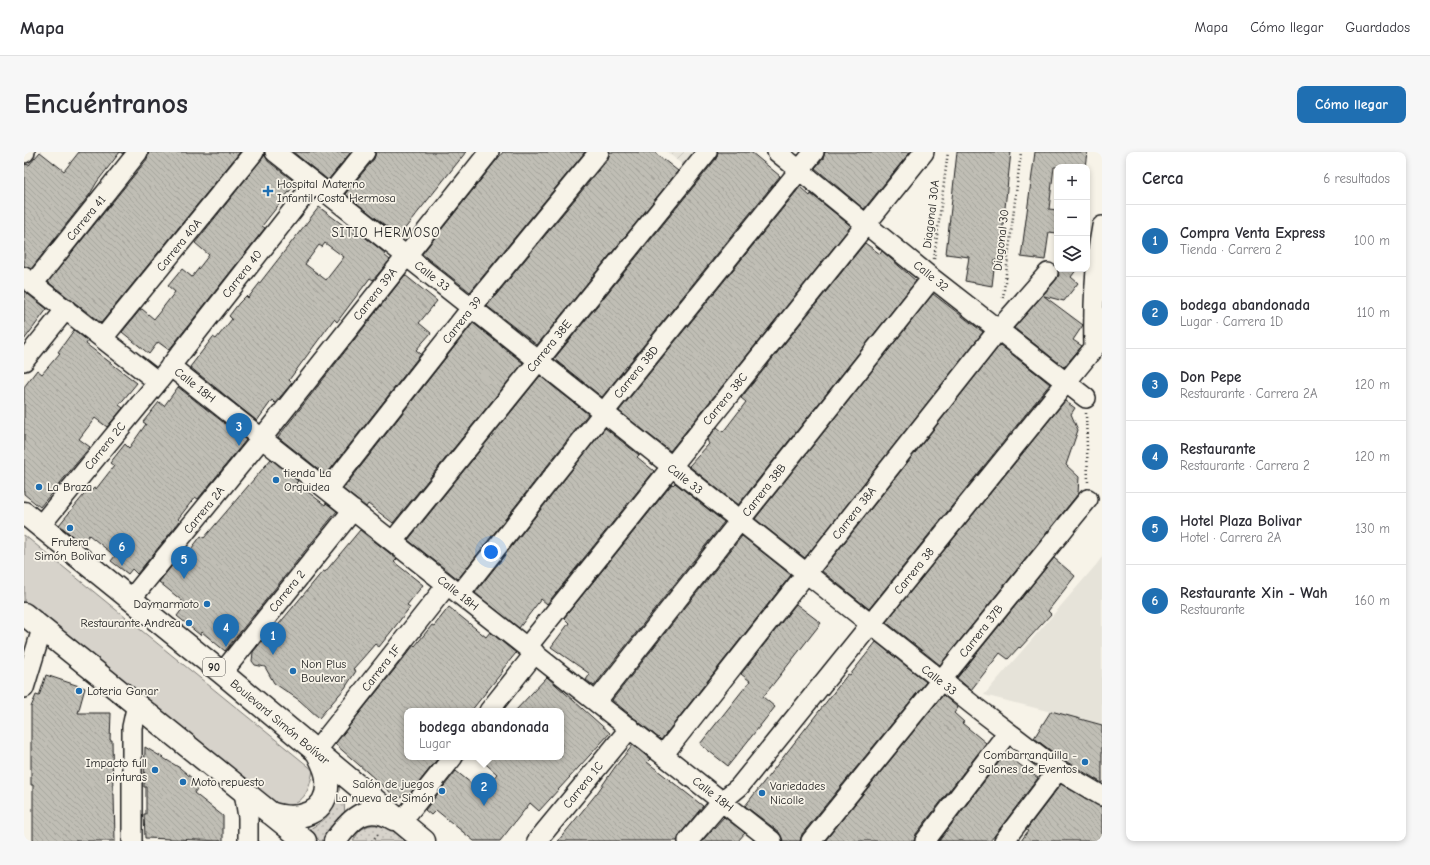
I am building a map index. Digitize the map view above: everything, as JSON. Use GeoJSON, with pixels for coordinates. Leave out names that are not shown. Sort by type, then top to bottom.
{"type":"FeatureCollection","features":[{"type":"Feature","properties":{"kind":"highway","name":"Boulevard Simón Bolívar"},"geometry":{"type":"LineString","coordinates":[[32,520],[222,673],[424,841]]}},
{"type":"Feature","properties":{"kind":"highway"},"geometry":{"type":"LineString","coordinates":[[24,614],[305,841]]}},
{"type":"Feature","properties":{"kind":"highway"},"geometry":{"type":"LineString","coordinates":[[269,812],[280,816],[298,818],[314,810],[320,804],[326,793],[327,780],[317,752]]}},
{"type":"Feature","properties":{"kind":"highway"},"geometry":{"type":"LineString","coordinates":[[335,841],[350,821],[364,813],[384,813],[402,823]]}},
{"type":"Feature","properties":{"kind":"street","name":"Carrera 41"},"geometry":{"type":"LineString","coordinates":[[29,280],[138,152]]}},
{"type":"Feature","properties":{"kind":"street","name":"Carrera 40A"},"geometry":{"type":"LineString","coordinates":[[103,338],[254,152]]}},
{"type":"Feature","properties":{"kind":"street","name":"Calle 33"},"geometry":{"type":"LineString","coordinates":[[275,152],[472,307],[537,361],[604,412],[670,467],[740,521],[870,626],[1058,770],[1102,796]]}},
{"type":"Feature","properties":{"kind":"street"},"geometry":{"type":"LineString","coordinates":[[330,195],[365,152]]}},
{"type":"Feature","properties":{"kind":"street","name":"Carrera 39A"},"geometry":{"type":"LineString","coordinates":[[262,438],[489,152]]}},
{"type":"Feature","properties":{"kind":"street","name":"Carrera 39"},"geometry":{"type":"LineString","coordinates":[[328,490],[472,307],[599,152]]}},
{"type":"Feature","properties":{"kind":"street","name":"Carrera 38E"},"geometry":{"type":"LineString","coordinates":[[393,541],[707,152]]}},
{"type":"Feature","properties":{"kind":"street","name":"Calle 32"},"geometry":{"type":"LineString","coordinates":[[777,152],[932,278],[1086,398]]}},
{"type":"Feature","properties":{"kind":"street","name":"Carrera 38D"},"geometry":{"type":"LineString","coordinates":[[453,590],[604,412],[814,152]]}},
{"type":"Feature","properties":{"kind":"street","name":"Carrera 38C"},"geometry":{"type":"LineString","coordinates":[[491,708],[531,650],[670,467],[924,152]]}},
{"type":"Feature","properties":{"kind":"street","name":"Carrera 40"},"geometry":{"type":"LineString","coordinates":[[170,366],[314,183]]}},
{"type":"Feature","properties":{"kind":"street"},"geometry":{"type":"LineString","coordinates":[[1098,342],[1093,301],[1097,253],[1102,226]]}},
{"type":"Feature","properties":{"kind":"street","name":"Carrera 38A"},"geometry":{"type":"LineString","coordinates":[[663,754],[1000,330],[1048,273]]}},
{"type":"Feature","properties":{"kind":"street","name":"Carrera 38B"},"geometry":{"type":"LineString","coordinates":[[596,702],[932,278]]}},
{"type":"Feature","properties":{"kind":"street","name":"Calle 18H"},"geometry":{"type":"LineString","coordinates":[[29,280],[158,382]]}},
{"type":"Feature","properties":{"kind":"street"},"geometry":{"type":"LineString","coordinates":[[24,361],[66,309]]}},
{"type":"Feature","properties":{"kind":"street","name":"Carrera 38"},"geometry":{"type":"LineString","coordinates":[[688,841],[722,801],[739,787],[1098,342]]}},
{"type":"Feature","properties":{"kind":"street","name":"Calle 18H"},"geometry":{"type":"LineString","coordinates":[[170,366],[772,841]]}},
{"type":"Feature","properties":{"kind":"street","name":"Carrera 2C"},"geometry":{"type":"LineString","coordinates":[[32,520],[158,382],[170,366]]}},
{"type":"Feature","properties":{"kind":"street","name":"Carrera 2A"},"geometry":{"type":"LineString","coordinates":[[130,599],[262,438]]}},
{"type":"Feature","properties":{"kind":"street","name":"Carrera 37B"},"geometry":{"type":"LineString","coordinates":[[811,841],[942,681],[1036,560],[1088,499]]}},
{"type":"Feature","properties":{"kind":"street","name":"Carrera 2"},"geometry":{"type":"LineString","coordinates":[[222,673],[353,510]]}},
{"type":"Feature","properties":{"kind":"street","name":"Carrera 1F"},"geometry":{"type":"LineString","coordinates":[[317,752],[453,590]]}},
{"type":"Feature","properties":{"kind":"street"},"geometry":{"type":"LineString","coordinates":[[24,688],[42,629]]}},
{"type":"Feature","properties":{"kind":"street"},"geometry":{"type":"LineString","coordinates":[[132,841],[132,727],[137,704]]}},
{"type":"Feature","properties":{"kind":"street","name":"Carrera 1C"},"geometry":{"type":"LineString","coordinates":[[537,841],[630,728]]}},
{"type":"Feature","properties":{"kind":"street"},"geometry":{"type":"LineString","coordinates":[[925,841],[1008,732]]}},
{"type":"Feature","properties":{"kind":"street"},"geometry":{"type":"LineString","coordinates":[[402,823],[451,760]]}},
{"type":"Feature","properties":{"kind":"street"},"geometry":{"type":"LineString","coordinates":[[1004,841],[1058,770]]}},
{"type":"Feature","properties":{"kind":"street"},"geometry":{"type":"LineString","coordinates":[[244,792],[248,817],[248,841]]}},
{"type":"Feature","properties":{"kind":"path","name":"Diagonal 30A"},"geometry":{"type":"LineString","coordinates":[[932,278],[948,152]]}},
{"type":"Feature","properties":{"kind":"path","name":"Diagonal 30"},"geometry":{"type":"LineString","coordinates":[[1003,299],[1021,152]]}},
{"type":"Feature","properties":{"kind":"path"},"geometry":{"type":"LineString","coordinates":[[1086,398],[1088,499]]}},
{"type":"Feature","properties":{"kind":"path"},"geometry":{"type":"LineString","coordinates":[[372,841],[382,830]]}},
{"type":"Feature","properties":{"kind":"shaded area"},"geometry":{"type":"Polygon","coordinates":[[[667,152],[695,152],[684,166],[667,152]]]}},
{"type":"Feature","properties":{"kind":"shaded area"},"geometry":{"type":"Polygon","coordinates":[[[24,535],[313,770],[310,785],[304,796],[295,804],[280,808],[24,605],[24,535]]]}},
{"type":"Feature","properties":{"kind":"shaded area"},"geometry":{"type":"Polygon","coordinates":[[[1102,557],[1102,725],[984,695],[1096,565],[1102,557]]]}},
{"type":"Feature","properties":{"kind":"shaded area"},"geometry":{"type":"Polygon","coordinates":[[[337,795],[344,801],[345,816],[325,841],[320,841],[308,830],[327,817],[337,795]]]}},
{"type":"Feature","properties":{"kind":"shaded area"},"geometry":{"type":"Polygon","coordinates":[[[370,825],[386,827],[407,841],[353,841],[360,830],[370,825]]]}},
{"type":"Feature","properties":{"kind":"building"},"geometry":{"type":"Polygon","coordinates":[[[40,152],[64,171],[79,152],[120,152],[97,182],[90,194],[31,269],[24,266],[24,164],[29,165],[40,152]]]}},
{"type":"Feature","properties":{"kind":"building"},"geometry":{"type":"Polygon","coordinates":[[[149,152],[240,152],[101,323],[48,282],[147,159],[149,152]]]}},
{"type":"Feature","properties":{"kind":"building"},"geometry":{"type":"Polygon","coordinates":[[[293,152],[351,152],[328,180],[293,152]]]}},
{"type":"Feature","properties":{"kind":"building"},"geometry":{"type":"Polygon","coordinates":[[[376,152],[466,152],[399,236],[345,194],[374,159],[376,152]]]}},
{"type":"Feature","properties":{"kind":"building"},"geometry":{"type":"Polygon","coordinates":[[[503,152],[585,152],[470,292],[422,254],[503,152]]]}},
{"type":"Feature","properties":{"kind":"building"},"geometry":{"type":"Polygon","coordinates":[[[610,152],[654,152],[678,171],[537,345],[487,306],[608,159],[610,152]]]}},
{"type":"Feature","properties":{"kind":"building"},"geometry":{"type":"Polygon","coordinates":[[[718,152],[751,152],[780,176],[602,397],[554,359],[716,159],[718,152]]]}},
{"type":"Feature","properties":{"kind":"building"},"geometry":{"type":"Polygon","coordinates":[[[825,152],[910,152],[864,209],[815,168],[823,159],[825,152]]]}},
{"type":"Feature","properties":{"kind":"building"},"geometry":{"type":"Polygon","coordinates":[[[957,152],[1011,152],[1000,254],[998,260],[995,260],[992,286],[965,281],[969,257],[946,254],[957,152]]]}},
{"type":"Feature","properties":{"kind":"building"},"geometry":{"type":"Polygon","coordinates":[[[1035,152],[1087,152],[1085,164],[1054,164],[1049,209],[1054,210],[1054,233],[1049,232],[1045,260],[1021,257],[1035,152]]]}},
{"type":"Feature","properties":{"kind":"building"},"geometry":{"type":"Polygon","coordinates":[[[265,155],[268,161],[296,183],[262,226],[265,228],[169,350],[158,342],[149,354],[122,332],[142,309],[154,319],[175,292],[168,286],[182,269],[192,277],[209,255],[195,243],[265,155]]]}},
{"type":"Feature","properties":{"kind":"building"},"geometry":{"type":"Polygon","coordinates":[[[800,187],[851,226],[670,451],[619,411],[800,187]]]}},
{"type":"Feature","properties":{"kind":"building"},"geometry":{"type":"Polygon","coordinates":[[[319,207],[355,234],[357,231],[385,253],[384,255],[390,260],[373,280],[370,278],[337,322],[334,319],[289,380],[292,383],[275,403],[272,400],[257,421],[190,367],[213,337],[216,339],[232,319],[229,316],[239,303],[246,296],[248,298],[319,207]],[[325,243],[322,247],[319,245],[305,264],[326,280],[344,257],[325,243]]]}},
{"type":"Feature","properties":{"kind":"building"},"geometry":{"type":"Polygon","coordinates":[[[865,243],[880,254],[882,251],[916,281],[738,505],[689,466],[709,444],[707,440],[717,427],[723,432],[746,402],[741,398],[865,243]]]}},
{"type":"Feature","properties":{"kind":"building"},"geometry":{"type":"Polygon","coordinates":[[[1058,272],[1075,272],[1071,277],[1078,283],[1064,301],[1044,296],[1083,325],[1073,340],[1082,346],[1064,367],[1014,328],[1059,275],[1058,272]]]}},
{"type":"Feature","properties":{"kind":"building"},"geometry":{"type":"Polygon","coordinates":[[[405,275],[437,301],[419,323],[431,333],[416,350],[421,354],[326,475],[278,437],[405,275]]]}},
{"type":"Feature","properties":{"kind":"building"},"geometry":{"type":"Polygon","coordinates":[[[24,291],[47,309],[24,340],[24,291]]]}},
{"type":"Feature","properties":{"kind":"building"},"geometry":{"type":"Polygon","coordinates":[[[933,294],[983,332],[805,558],[755,519],[933,294]]]}},
{"type":"Feature","properties":{"kind":"building"},"geometry":{"type":"Polygon","coordinates":[[[473,323],[523,363],[393,523],[368,504],[366,507],[343,489],[473,323]]]}},
{"type":"Feature","properties":{"kind":"building"},"geometry":{"type":"Polygon","coordinates":[[[74,330],[88,341],[86,344],[137,383],[119,405],[123,408],[107,427],[95,418],[79,439],[90,447],[40,507],[24,494],[24,387],[37,370],[42,374],[60,353],[58,352],[74,330]]]}},
{"type":"Feature","properties":{"kind":"building"},"geometry":{"type":"Polygon","coordinates":[[[1000,345],[1050,384],[869,609],[822,571],[1000,345]]]}},
{"type":"Feature","properties":{"kind":"building"},"geometry":{"type":"Polygon","coordinates":[[[540,376],[588,414],[458,579],[408,540],[540,376]]]}},
{"type":"Feature","properties":{"kind":"building"},"geometry":{"type":"Polygon","coordinates":[[[178,387],[246,440],[198,499],[195,497],[178,519],[180,521],[137,574],[132,569],[128,574],[111,561],[115,556],[89,535],[82,544],[59,525],[88,490],[90,492],[94,488],[96,489],[114,466],[110,463],[125,444],[129,448],[146,424],[143,422],[159,402],[164,406],[178,387]]]}},
{"type":"Feature","properties":{"kind":"building"},"geometry":{"type":"Polygon","coordinates":[[[1065,401],[1075,408],[1071,414],[1078,430],[1066,465],[1079,477],[1078,494],[940,665],[886,622],[1065,401]]]}},
{"type":"Feature","properties":{"kind":"building"},"geometry":{"type":"Polygon","coordinates":[[[605,428],[639,455],[637,457],[654,471],[547,604],[541,599],[519,628],[475,593],[605,428]]]}},
{"type":"Feature","properties":{"kind":"building"},"geometry":{"type":"Polygon","coordinates":[[[271,459],[298,481],[296,483],[325,505],[326,503],[337,511],[225,651],[202,632],[200,635],[177,616],[186,604],[159,582],[181,554],[185,557],[201,536],[204,538],[271,459]]]}},
{"type":"Feature","properties":{"kind":"building"},"geometry":{"type":"Polygon","coordinates":[[[675,483],[724,522],[594,686],[586,680],[590,674],[551,647],[569,623],[564,618],[672,484],[673,485],[675,483]]]}},
{"type":"Feature","properties":{"kind":"building"},"geometry":{"type":"Polygon","coordinates":[[[360,530],[397,559],[394,562],[423,585],[407,605],[410,607],[394,628],[379,647],[375,644],[353,669],[356,671],[345,688],[319,718],[299,700],[274,683],[265,667],[255,665],[252,661],[253,652],[272,629],[274,630],[323,571],[325,572],[360,530]]]}},
{"type":"Feature","properties":{"kind":"building"},"geometry":{"type":"Polygon","coordinates":[[[742,536],[791,575],[661,740],[612,700],[742,536]]]}},
{"type":"Feature","properties":{"kind":"building"},"geometry":{"type":"Polygon","coordinates":[[[1054,558],[1075,576],[1048,611],[1051,614],[1020,648],[1019,647],[1008,659],[1000,653],[971,690],[957,678],[1054,558]]]}},
{"type":"Feature","properties":{"kind":"building"},"geometry":{"type":"Polygon","coordinates":[[[796,604],[821,623],[763,697],[775,707],[728,766],[700,744],[750,681],[741,674],[796,604]]]}},
{"type":"Feature","properties":{"kind":"building"},"geometry":{"type":"Polygon","coordinates":[[[449,607],[486,637],[490,632],[516,653],[473,708],[404,708],[404,760],[437,760],[408,796],[405,793],[399,800],[335,744],[414,645],[415,646],[432,625],[434,626],[449,607]]]}},
{"type":"Feature","properties":{"kind":"building"},"geometry":{"type":"Polygon","coordinates":[[[876,642],[926,682],[802,834],[800,841],[783,841],[779,832],[745,806],[848,674],[850,675],[876,642]]]}},
{"type":"Feature","properties":{"kind":"building"},"geometry":{"type":"Polygon","coordinates":[[[46,675],[85,688],[78,713],[111,713],[110,740],[112,740],[115,841],[33,841],[31,707],[36,695],[39,696],[46,675]]]}},
{"type":"Feature","properties":{"kind":"building"},"geometry":{"type":"Polygon","coordinates":[[[547,677],[610,733],[539,811],[530,803],[500,841],[474,841],[436,810],[431,815],[425,810],[456,771],[482,792],[497,774],[481,760],[564,760],[564,708],[518,708],[547,677]]]}},
{"type":"Feature","properties":{"kind":"building"},"geometry":{"type":"Polygon","coordinates":[[[943,695],[958,708],[954,713],[964,722],[962,723],[986,743],[916,834],[914,841],[825,841],[943,695]]]}},
{"type":"Feature","properties":{"kind":"building","name":"Combarranquilla - Salones de Eventos"},"geometry":{"type":"Polygon","coordinates":[[[1051,711],[1102,725],[1102,783],[1062,759],[1034,738],[1051,711]]]}},
{"type":"Feature","properties":{"kind":"building"},"geometry":{"type":"Polygon","coordinates":[[[633,745],[650,759],[647,762],[703,806],[680,834],[677,841],[558,841],[597,793],[633,745]]]}},
{"type":"Feature","properties":{"kind":"building"},"geometry":{"type":"Polygon","coordinates":[[[145,747],[180,768],[200,785],[194,793],[223,816],[223,841],[145,838],[145,747]]]}},
{"type":"Feature","properties":{"kind":"building"},"geometry":{"type":"Polygon","coordinates":[[[1005,754],[1038,778],[995,835],[990,841],[939,841],[1005,754]]]}},
{"type":"Feature","properties":{"kind":"building"},"geometry":{"type":"Polygon","coordinates":[[[1061,784],[1102,807],[1102,841],[1021,841],[1028,831],[1026,830],[1061,784]]]}},
{"type":"Feature","properties":{"kind":"building"},"geometry":{"type":"Polygon","coordinates":[[[724,817],[745,833],[738,841],[702,841],[724,817]]]}},
{"type":"Feature","properties":{"kind":"place","name":"Hospital Materno Infantil Costa Hermosa"},"geometry":{"type":"Point","coordinates":[268,191]}},
{"type":"Feature","properties":{"kind":"place","name":"Don Pepe"},"geometry":{"type":"Point","coordinates":[239,446]}},
{"type":"Feature","properties":{"kind":"place","name":"tienda La Orquidea"},"geometry":{"type":"Point","coordinates":[276,480]}},
{"type":"Feature","properties":{"kind":"place","name":"La Braza"},"geometry":{"type":"Point","coordinates":[39,487]}},
{"type":"Feature","properties":{"kind":"place","name":"Frutera Simón Bolivar"},"geometry":{"type":"Point","coordinates":[70,528]}},
{"type":"Feature","properties":{"kind":"place","name":"Restaurante Xin - Wah"},"geometry":{"type":"Point","coordinates":[122,566]}},
{"type":"Feature","properties":{"kind":"place","name":"Hotel Plaza Bolivar"},"geometry":{"type":"Point","coordinates":[184,579]}},
{"type":"Feature","properties":{"kind":"place","name":"Daymarmoto"},"geometry":{"type":"Point","coordinates":[207,604]}},
{"type":"Feature","properties":{"kind":"place","name":"Restaurante Andrea"},"geometry":{"type":"Point","coordinates":[189,623]}},
{"type":"Feature","properties":{"kind":"place","name":"Restaurante"},"geometry":{"type":"Point","coordinates":[226,647]}},
{"type":"Feature","properties":{"kind":"place","name":"Compra Venta Express"},"geometry":{"type":"Point","coordinates":[273,655]}},
{"type":"Feature","properties":{"kind":"place","name":"Non Plus Boulevar"},"geometry":{"type":"Point","coordinates":[293,671]}},
{"type":"Feature","properties":{"kind":"place","name":"Loteria Ganar"},"geometry":{"type":"Point","coordinates":[79,691]}},
{"type":"Feature","properties":{"kind":"place","name":"Combarranquilla - Salones de Eventos"},"geometry":{"type":"Point","coordinates":[1085,762]}},
{"type":"Feature","properties":{"kind":"place","name":"Impacto full pinturas"},"geometry":{"type":"Point","coordinates":[155,770]}},
{"type":"Feature","properties":{"kind":"place","name":"Moto repuesto"},"geometry":{"type":"Point","coordinates":[183,782]}},
{"type":"Feature","properties":{"kind":"place","name":"Salón de juegos La nueva de Simón"},"geometry":{"type":"Point","coordinates":[442,791]}},
{"type":"Feature","properties":{"kind":"place","name":"Variedades Nicolle"},"geometry":{"type":"Point","coordinates":[762,793]}},
{"type":"Feature","properties":{"kind":"place","name":"bodega abandonada"},"geometry":{"type":"Point","coordinates":[484,806]}},
{"type":"Feature","properties":{"kind":"district","name":"SITIO HERMOSO"},"geometry":{"type":"Point","coordinates":[386,232]}}]}
